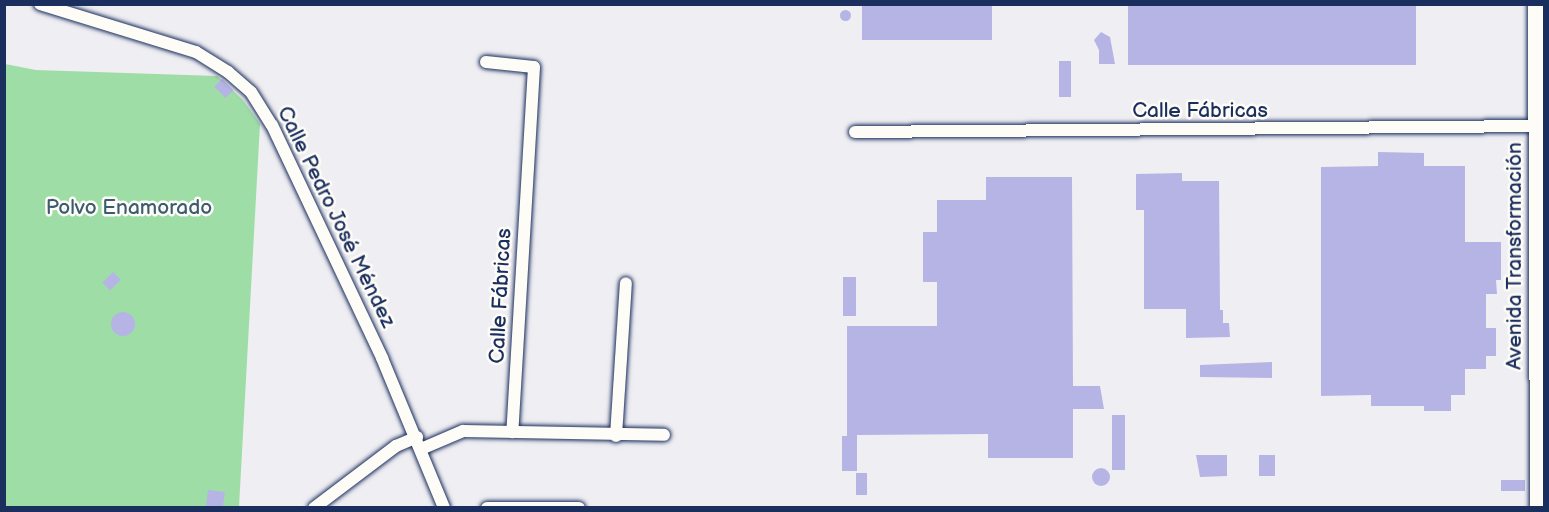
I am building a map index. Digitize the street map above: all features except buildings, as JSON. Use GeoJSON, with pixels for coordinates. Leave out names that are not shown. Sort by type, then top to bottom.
{"type":"FeatureCollection","features":[{"type":"Feature","properties":{"kind":"main road","name":"Avenida Transformación"},"geometry":{"type":"LineString","coordinates":[[1536,4],[1541,126],[1541,424],[1538,507]]}},
{"type":"Feature","properties":{"kind":"street","name":"Calle Pedro José Méndez"},"geometry":{"type":"LineString","coordinates":[[40,4],[196,52],[228,72],[251,92],[297,175],[419,443],[444,507]]}},
{"type":"Feature","properties":{"kind":"street","name":"Calle Fábricas"},"geometry":{"type":"LineString","coordinates":[[486,62],[534,67],[512,432]]}},
{"type":"Feature","properties":{"kind":"street","name":"Calle Fábricas"},"geometry":{"type":"LineString","coordinates":[[855,132],[1541,126]]}},
{"type":"Feature","properties":{"kind":"street"},"geometry":{"type":"LineString","coordinates":[[616,436],[626,283]]}},
{"type":"Feature","properties":{"kind":"street"},"geometry":{"type":"LineString","coordinates":[[314,507],[388,452],[463,431],[616,436],[664,435]]}},
{"type":"Feature","properties":{"kind":"street"},"geometry":{"type":"LineString","coordinates":[[487,507],[579,507]]}},
{"type":"Feature","properties":{"kind":"green space","name":"Polvo Enamorado"},"geometry":{"type":"Polygon","coordinates":[[[5,64],[36,70],[217,76],[243,100],[260,124],[239,507],[5,507],[5,64]]]}}]}
